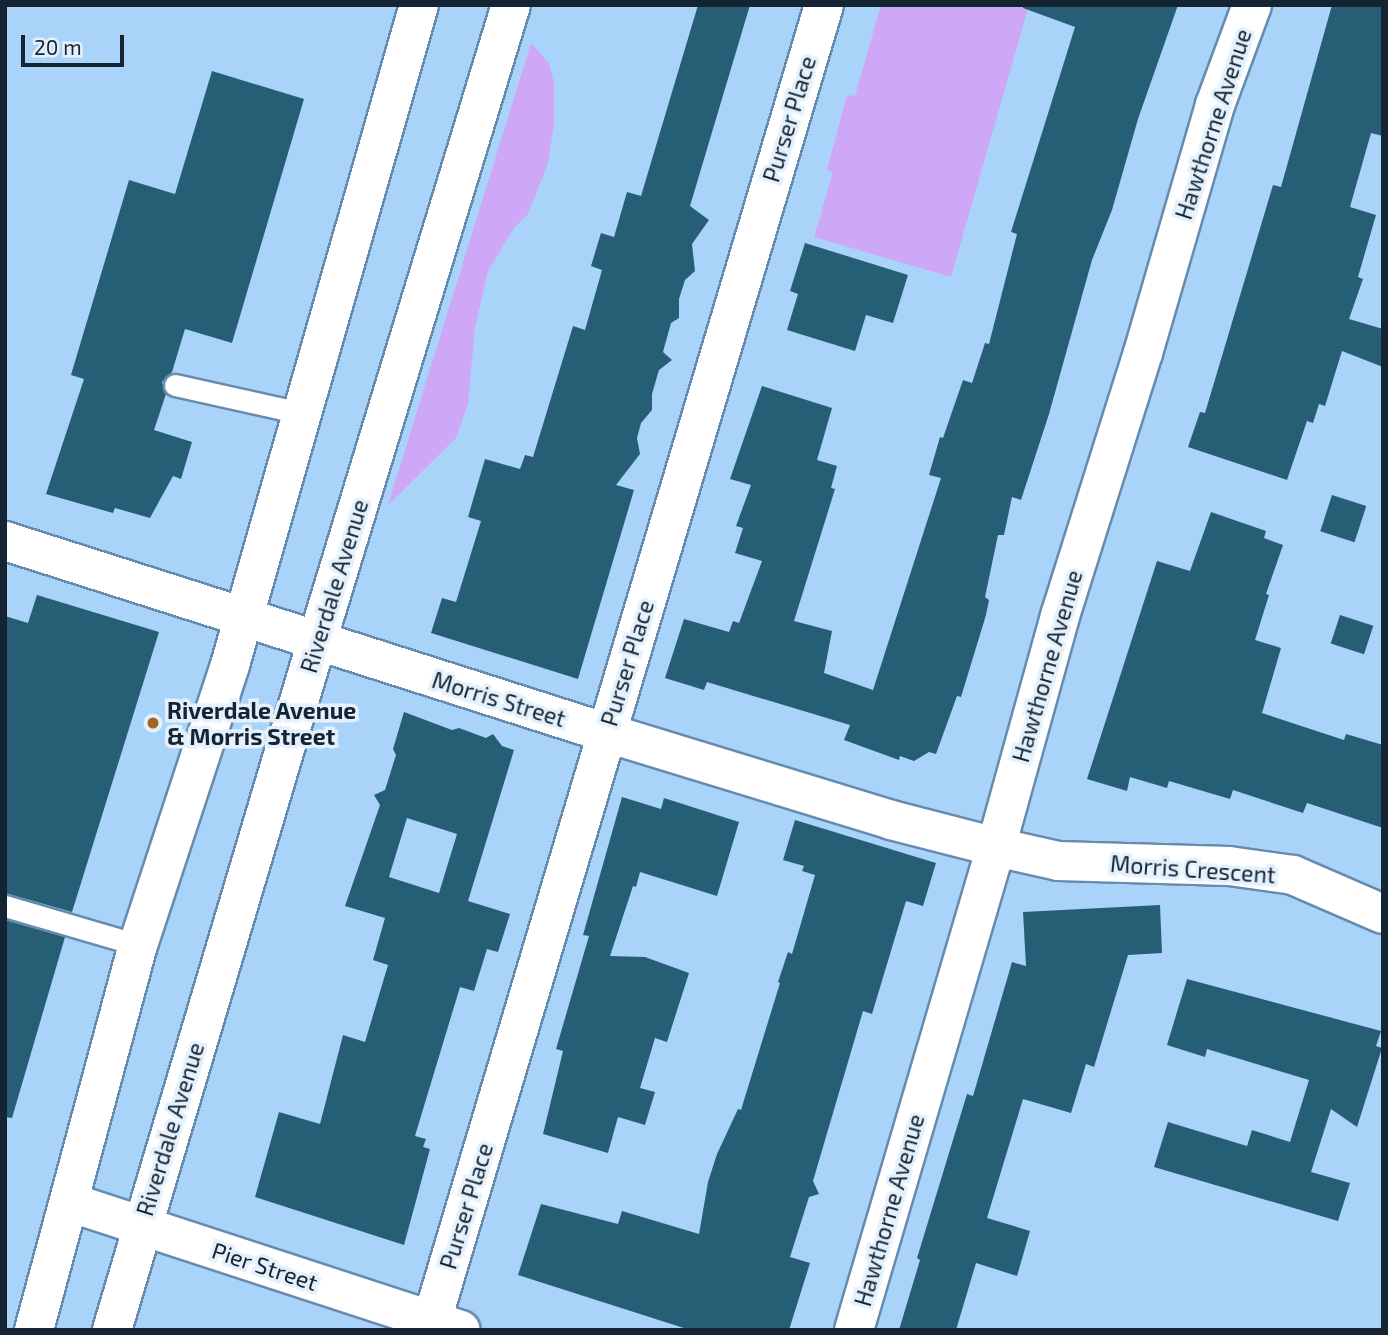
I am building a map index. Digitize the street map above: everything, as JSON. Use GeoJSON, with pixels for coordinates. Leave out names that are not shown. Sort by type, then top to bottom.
{"type":"FeatureCollection","features":[{"type":"Feature","properties":{"kind":"street"},"geometry":{"type":"LineString","coordinates":[[34,1330],[138,945],[243,617],[419,5]]}},
{"type":"Feature","properties":{"kind":"street","name":"Riverdale Avenue"},"geometry":{"type":"LineString","coordinates":[[112,1330],[317,641],[511,5]]}},
{"type":"Feature","properties":{"kind":"street","name":"Purser Place"},"geometry":{"type":"LineString","coordinates":[[447,1325],[607,733],[824,5]]}},
{"type":"Feature","properties":{"kind":"street","name":"Hawthorne Avenue"},"geometry":{"type":"LineString","coordinates":[[854,1330],[996,848],[1059,616],[1143,353],[1215,105],[1252,5]]}},
{"type":"Feature","properties":{"kind":"street","name":"Morris Street"},"geometry":{"type":"LineString","coordinates":[[11,548],[243,617],[891,820],[996,848]]}},
{"type":"Feature","properties":{"kind":"street","name":"Morris Crescent"},"geometry":{"type":"LineString","coordinates":[[996,848],[1058,861],[1229,866],[1293,876],[1383,914]]}},
{"type":"Feature","properties":{"kind":"street","name":"Pier Street"},"geometry":{"type":"LineString","coordinates":[[69,1202],[447,1325]]}},
{"type":"Feature","properties":{"kind":"lane"},"geometry":{"type":"LineString","coordinates":[[175,385],[301,413]]}},
{"type":"Feature","properties":{"kind":"lane"},"geometry":{"type":"LineString","coordinates":[[5,906],[138,945]]}},
{"type":"Feature","properties":{"kind":"shaded area"},"geometry":{"type":"Polygon","coordinates":[[[881,5],[1029,5],[951,277],[814,237],[833,172],[827,170],[847,95],[855,96],[881,5]]]}},
{"type":"Feature","properties":{"kind":"shaded area"},"geometry":{"type":"Polygon","coordinates":[[[531,43],[549,63],[554,83],[554,124],[548,163],[528,214],[514,228],[488,271],[475,327],[468,404],[456,438],[388,505],[531,43]]]}},
{"type":"Feature","properties":{"kind":"building"},"geometry":{"type":"Polygon","coordinates":[[[698,5],[750,5],[690,206],[709,220],[692,244],[695,271],[685,280],[679,299],[679,318],[671,323],[663,352],[672,360],[659,370],[652,394],[652,410],[641,423],[637,438],[640,454],[616,485],[634,490],[578,679],[431,633],[442,598],[456,602],[481,521],[468,517],[485,459],[520,469],[525,455],[533,457],[573,326],[585,330],[602,270],[591,266],[601,233],[614,237],[627,192],[641,196],[698,5]]]}},
{"type":"Feature","properties":{"kind":"building"},"geometry":{"type":"Polygon","coordinates":[[[1023,5],[1178,5],[1138,119],[1112,210],[1092,260],[1049,414],[1021,500],[1012,497],[1004,535],[998,535],[985,597],[989,600],[986,615],[961,697],[957,696],[936,754],[929,752],[914,761],[900,756],[899,760],[844,740],[850,725],[707,682],[704,690],[665,678],[684,619],[729,632],[733,621],[739,623],[762,561],[735,553],[743,528],[736,526],[751,485],[730,479],[762,386],[832,408],[817,460],[837,466],[831,488],[835,489],[794,621],[832,631],[824,673],[873,690],[941,478],[929,475],[940,437],[943,438],[963,380],[972,383],[985,343],[989,344],[1017,234],[1011,232],[1075,27],[1023,8],[1023,5]]]}},
{"type":"Feature","properties":{"kind":"building"},"geometry":{"type":"Polygon","coordinates":[[[1332,5],[1383,5],[1383,136],[1371,133],[1350,207],[1376,215],[1358,277],[1363,279],[1349,319],[1383,329],[1383,367],[1342,351],[1325,406],[1319,404],[1313,423],[1307,421],[1287,480],[1188,447],[1200,412],[1205,413],[1273,185],[1281,187],[1332,5]]]}},
{"type":"Feature","properties":{"kind":"building"},"geometry":{"type":"Polygon","coordinates":[[[212,71],[304,99],[232,343],[185,329],[172,372],[162,382],[166,394],[154,430],[192,442],[181,479],[173,476],[150,518],[115,508],[113,513],[46,494],[84,379],[71,375],[129,180],[175,194],[212,71]]]}},
{"type":"Feature","properties":{"kind":"building"},"geometry":{"type":"Polygon","coordinates":[[[805,243],[908,275],[893,323],[866,315],[855,351],[787,330],[798,294],[790,291],[805,243]]]}},
{"type":"Feature","properties":{"kind":"building"},"geometry":{"type":"Polygon","coordinates":[[[1332,495],[1366,506],[1354,542],[1320,531],[1332,495]]]}},
{"type":"Feature","properties":{"kind":"building"},"geometry":{"type":"Polygon","coordinates":[[[1211,512],[1266,531],[1264,538],[1283,545],[1266,594],[1269,595],[1255,640],[1281,648],[1262,713],[1344,740],[1346,734],[1383,745],[1383,828],[1307,803],[1303,813],[1233,790],[1230,799],[1169,781],[1167,788],[1130,777],[1127,791],[1087,779],[1157,561],[1190,571],[1211,512]]]}},
{"type":"Feature","properties":{"kind":"building"},"geometry":{"type":"Polygon","coordinates":[[[37,595],[159,632],[72,912],[5,893],[5,616],[28,623],[37,595]]]}},
{"type":"Feature","properties":{"kind":"building"},"geometry":{"type":"Polygon","coordinates":[[[1340,615],[1373,626],[1364,654],[1331,644],[1340,615]]]}},
{"type":"Feature","properties":{"kind":"building"},"geometry":{"type":"Polygon","coordinates":[[[404,712],[452,730],[459,728],[486,738],[493,734],[502,746],[514,750],[468,901],[510,914],[498,952],[487,949],[474,991],[460,987],[415,1136],[426,1139],[423,1147],[430,1149],[404,1245],[255,1197],[279,1112],[320,1124],[343,1035],[365,1042],[388,965],[373,960],[385,918],[345,906],[380,805],[374,795],[385,790],[396,755],[393,749],[404,712]],[[407,818],[389,877],[439,893],[457,834],[407,818]]]}},
{"type":"Feature","properties":{"kind":"building"},"geometry":{"type":"Polygon","coordinates":[[[622,797],[661,809],[664,798],[739,822],[717,896],[640,872],[636,887],[633,886],[610,956],[645,957],[689,973],[667,1042],[655,1038],[640,1088],[655,1092],[645,1125],[618,1117],[608,1153],[543,1134],[563,1051],[556,1049],[589,936],[583,935],[622,797]]]}},
{"type":"Feature","properties":{"kind":"building"},"geometry":{"type":"Polygon","coordinates":[[[795,820],[936,863],[923,906],[906,901],[872,1014],[863,1011],[813,1181],[819,1194],[809,1197],[790,1257],[810,1263],[789,1330],[690,1330],[518,1275],[541,1204],[618,1224],[622,1211],[699,1234],[708,1182],[717,1154],[738,1109],[741,1110],[780,983],[778,982],[788,952],[792,954],[815,875],[802,871],[804,866],[783,860],[795,820]]]}},
{"type":"Feature","properties":{"kind":"building"},"geometry":{"type":"Polygon","coordinates":[[[1160,905],[1162,953],[1128,955],[1094,1067],[1086,1064],[1071,1113],[1023,1099],[987,1218],[1030,1231],[1017,1276],[976,1263],[956,1330],[899,1330],[920,1260],[917,1258],[967,1094],[973,1096],[1012,962],[1026,966],[1023,912],[1160,905]]]}},
{"type":"Feature","properties":{"kind":"building"},"geometry":{"type":"Polygon","coordinates":[[[5,920],[65,937],[12,1118],[5,1117],[5,920]]]}},
{"type":"Feature","properties":{"kind":"building"},"geometry":{"type":"Polygon","coordinates":[[[1187,979],[1381,1031],[1376,1046],[1382,1048],[1357,1127],[1331,1109],[1311,1172],[1350,1183],[1338,1221],[1154,1167],[1168,1122],[1247,1146],[1252,1130],[1290,1142],[1309,1080],[1207,1049],[1205,1057],[1167,1045],[1187,979]]]}},
{"type":"Feature","properties":{"kind":"place","name":"Riverdale Avenue & Morris Street"},"geometry":{"type":"Point","coordinates":[153,723]}}]}
